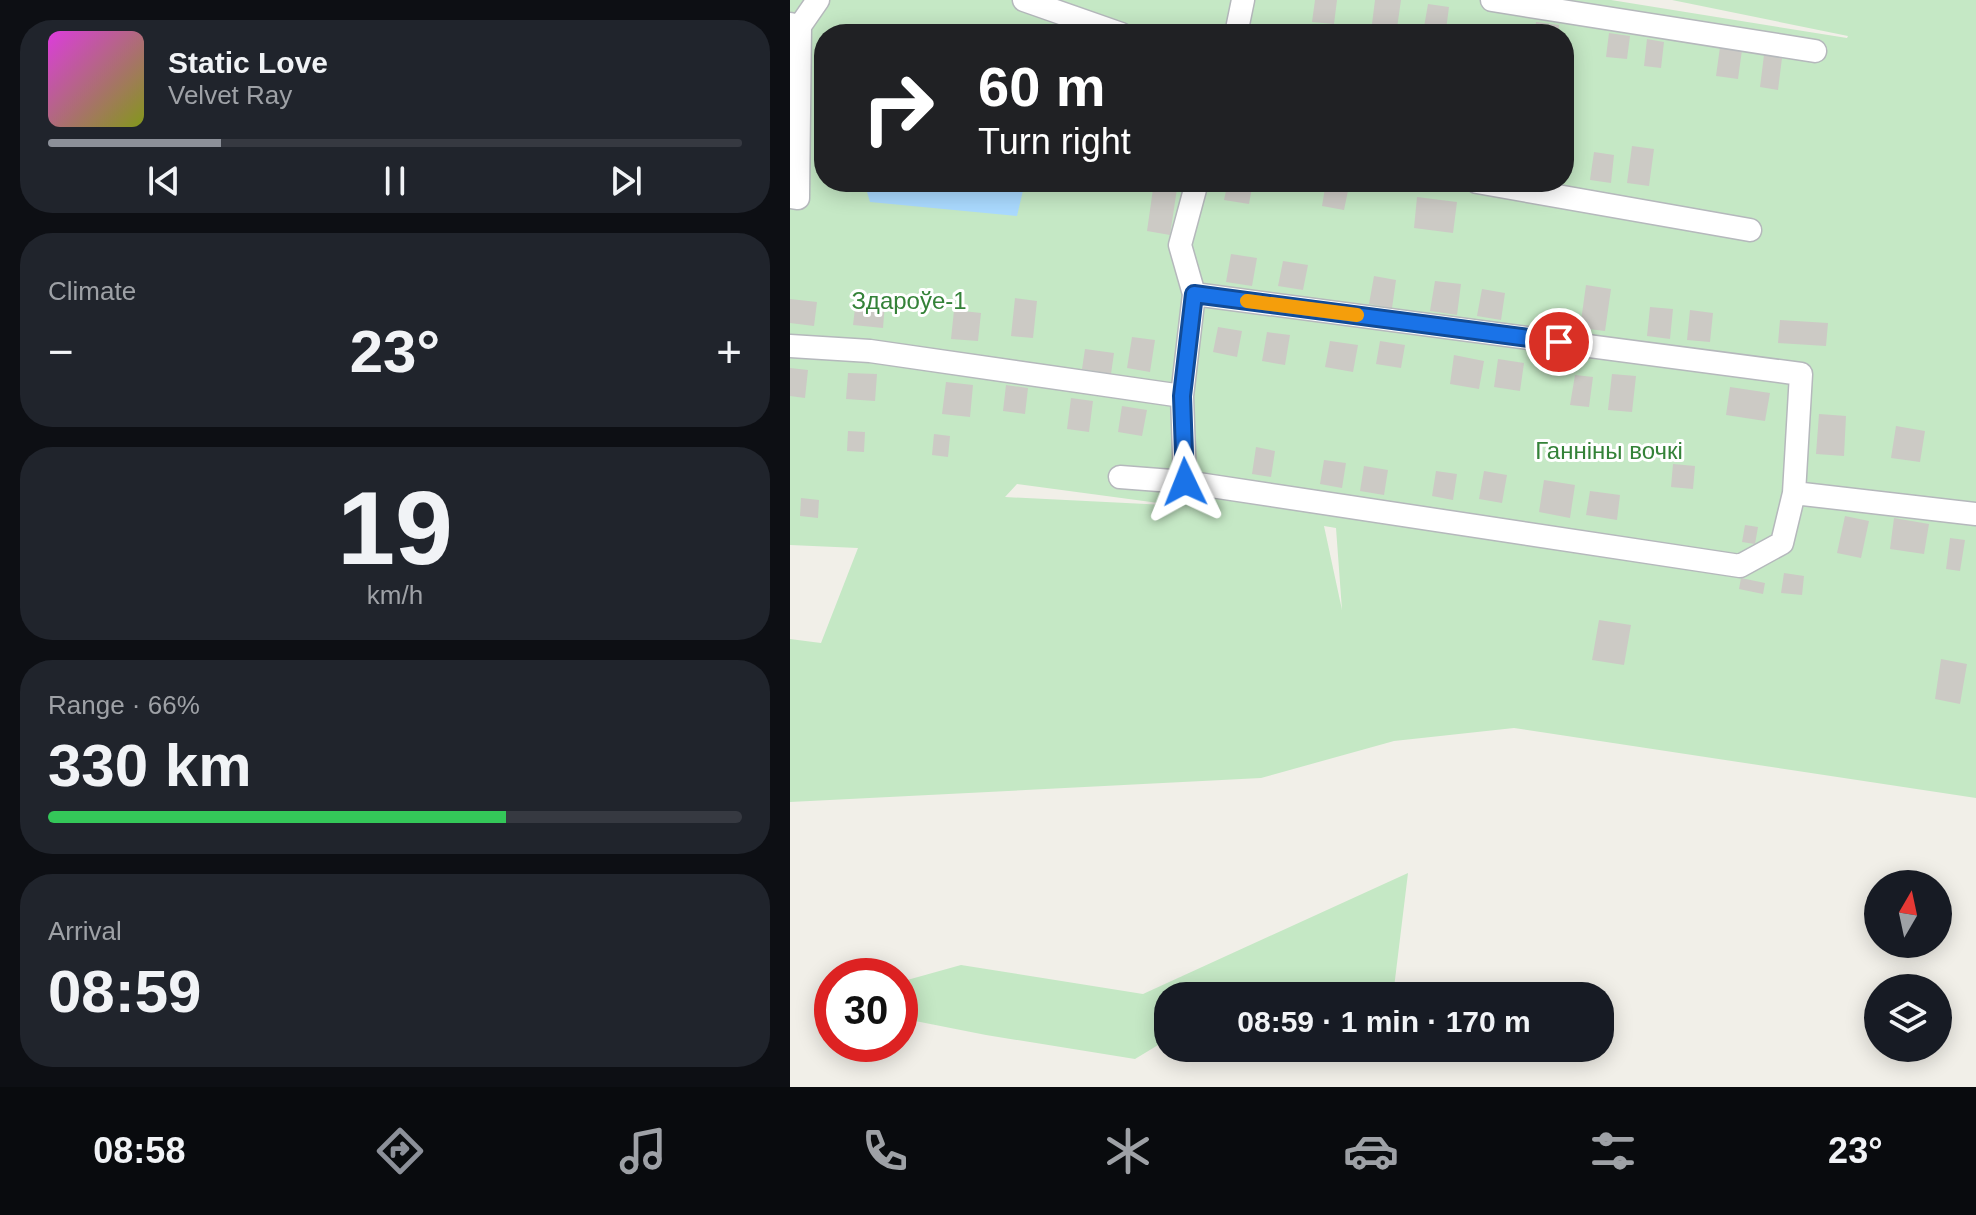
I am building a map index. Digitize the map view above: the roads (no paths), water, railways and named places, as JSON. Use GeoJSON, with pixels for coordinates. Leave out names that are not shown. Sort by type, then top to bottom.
{"type":"FeatureCollection","features":[{"type":"Feature","properties":{"kind":"street"},"geometry":{"type":"LineString","coordinates":[[790,197],[798,198],[795,25],[818,0]]}},
{"type":"Feature","properties":{"kind":"street"},"geometry":{"type":"LineString","coordinates":[[1024,0],[1092,24]]}},
{"type":"Feature","properties":{"kind":"street"},"geometry":{"type":"LineString","coordinates":[[1238,24],[1243,0]]}},
{"type":"Feature","properties":{"kind":"street"},"geometry":{"type":"LineString","coordinates":[[1492,0],[1815,51]]}},
{"type":"Feature","properties":{"kind":"street"},"geometry":{"type":"LineString","coordinates":[[1185,482],[1182,396],[1194,294],[1180,245],[1194,192]]}},
{"type":"Feature","properties":{"kind":"street"},"geometry":{"type":"LineString","coordinates":[[1534,192],[1750,230]]}},
{"type":"Feature","properties":{"kind":"street"},"geometry":{"type":"LineString","coordinates":[[1120,477],[1185,482],[1740,566],[1782,543],[1794,493],[1801,374],[1194,294]]}},
{"type":"Feature","properties":{"kind":"street"},"geometry":{"type":"LineString","coordinates":[[790,346],[870,351],[1182,396]]}},
{"type":"Feature","properties":{"kind":"street"},"geometry":{"type":"LineString","coordinates":[[1794,493],[1976,514]]}},
{"type":"Feature","properties":{"kind":"water"},"geometry":{"type":"Polygon","coordinates":[[[867,192],[1023,192],[1017,216],[870,202],[867,192]]]}},
{"type":"Feature","properties":{"kind":"park label","name":"Здароўе-1"},"geometry":{"type":"Point","coordinates":[909,300]}},
{"type":"Feature","properties":{"kind":"park label","name":"Ганніны вочкі"},"geometry":{"type":"Point","coordinates":[1609,450]}}]}
